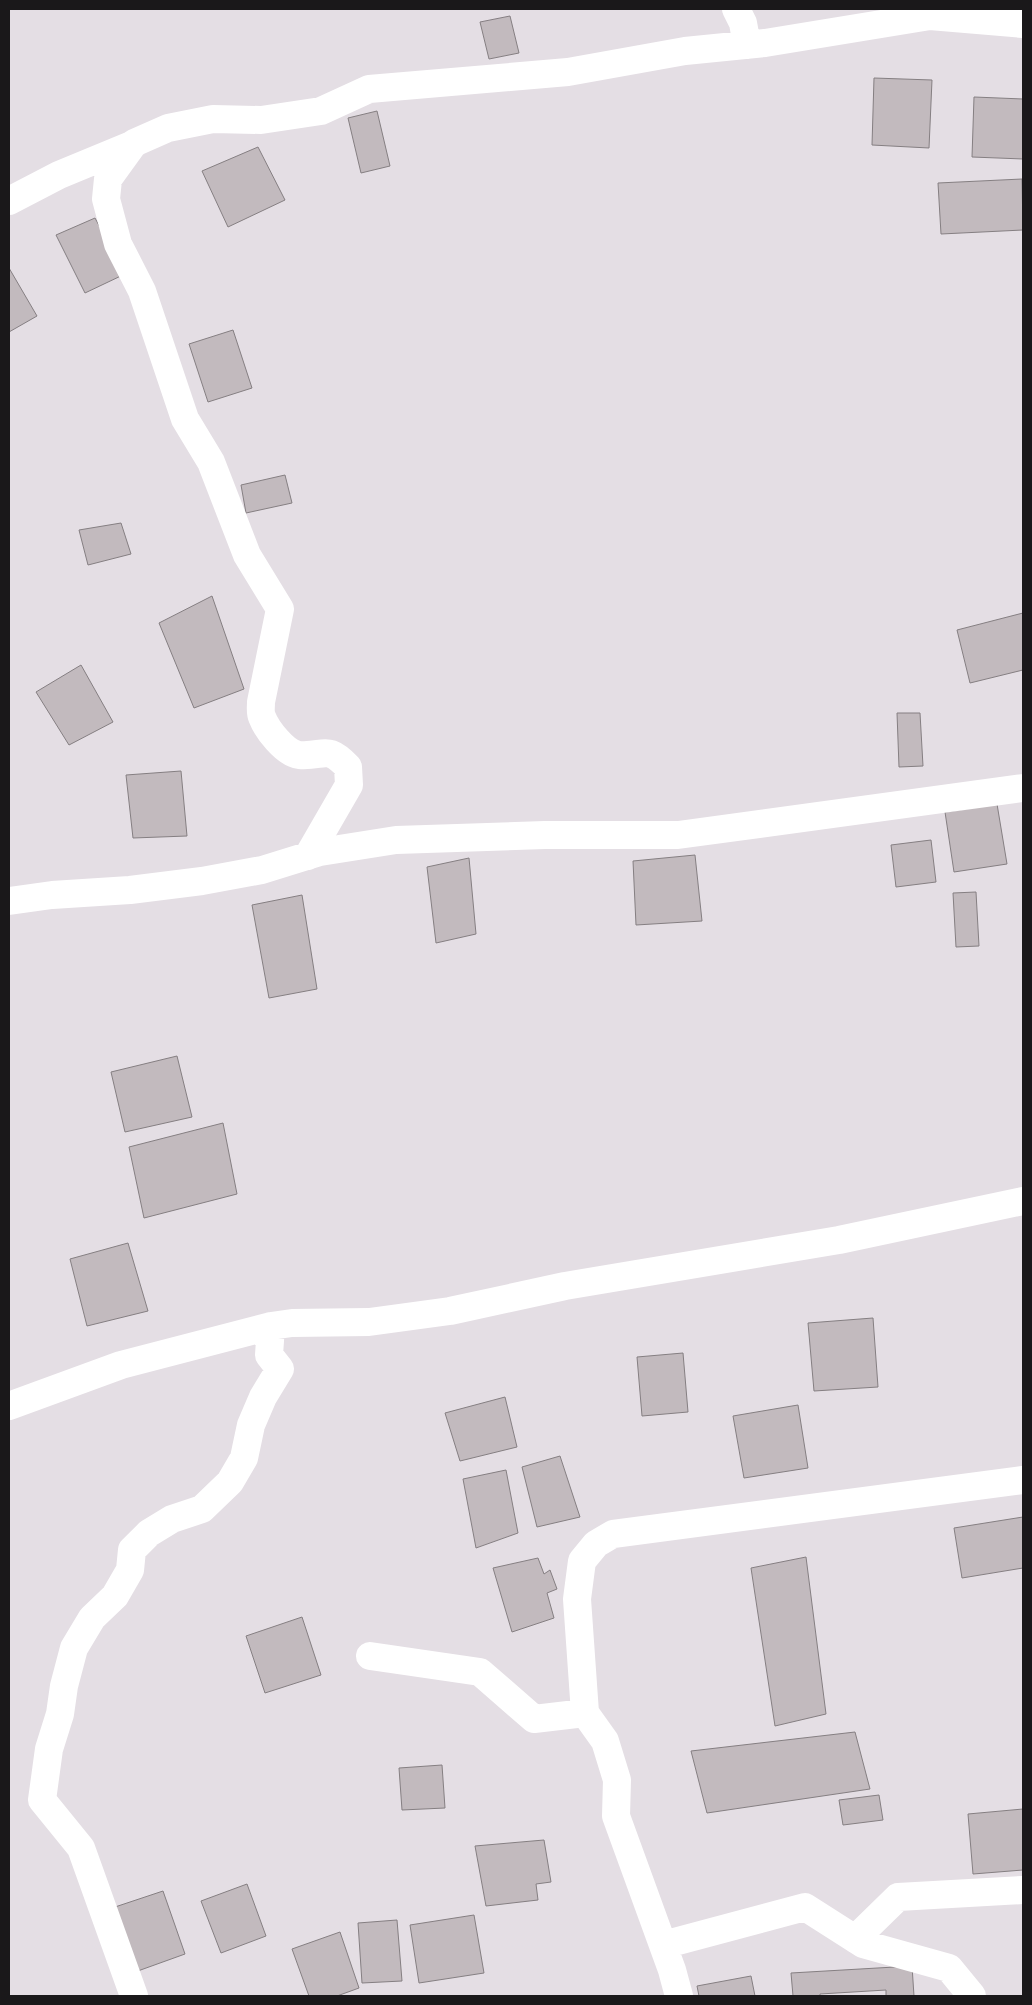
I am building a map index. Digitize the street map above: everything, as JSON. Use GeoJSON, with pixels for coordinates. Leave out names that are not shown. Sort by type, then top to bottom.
{"type":"FeatureCollection","features":[{"type":"Feature","properties":{"kind":"street"},"geometry":{"type":"LineString","coordinates":[[736,9],[743,23],[746,45]]}},
{"type":"Feature","properties":{"kind":"street"},"geometry":{"type":"LineString","coordinates":[[9,201],[60,175],[168,128],[213,120],[261,120],[321,111],[369,89],[568,72],[685,51],[812,37],[930,16],[1023,24]]}},
{"type":"Feature","properties":{"kind":"street"},"geometry":{"type":"LineString","coordinates":[[135,143],[108,179],[106,199],[118,244],[142,291],[185,419],[211,462],[247,555],[280,609],[261,702],[261,716],[286,748],[298,755],[326,752],[337,756],[348,767],[349,784],[308,856]]}},
{"type":"Feature","properties":{"kind":"street"},"geometry":{"type":"LineString","coordinates":[[9,901],[52,895],[130,890],[202,881],[262,870],[308,856],[396,840],[545,834],[678,835],[1023,788]]}},
{"type":"Feature","properties":{"kind":"street"},"geometry":{"type":"LineString","coordinates":[[9,1406],[121,1365],[271,1326],[292,1322],[369,1322],[450,1311],[565,1286],[839,1240],[1023,1201]]}},
{"type":"Feature","properties":{"kind":"street"},"geometry":{"type":"LineString","coordinates":[[134,1996],[81,1848],[42,1800],[48,1749],[60,1714],[64,1686],[74,1648],[92,1618],[115,1596],[130,1570],[132,1550],[149,1533],[172,1520],[202,1509],[230,1482],[244,1458],[251,1425],[263,1398],[280,1369],[269,1355],[271,1326]]}},
{"type":"Feature","properties":{"kind":"street"},"geometry":{"type":"LineString","coordinates":[[679,1996],[663,1945],[616,1816],[617,1780],[605,1741],[585,1713],[576,1599],[582,1561],[596,1544],[613,1534],[1023,1480]]}},
{"type":"Feature","properties":{"kind":"street"},"geometry":{"type":"LineString","coordinates":[[370,1656],[480,1672],[534,1719],[585,1713]]}},
{"type":"Feature","properties":{"kind":"street"},"geometry":{"type":"LineString","coordinates":[[855,1939],[898,1898],[1023,1890]]}},
{"type":"Feature","properties":{"kind":"street"},"geometry":{"type":"LineString","coordinates":[[663,1945],[805,1907],[863,1944],[949,1968],[972,1996]]}},
{"type":"Feature","properties":{"kind":"building"},"geometry":{"type":"Polygon","coordinates":[[[510,16],[519,53],[489,59],[480,22],[510,16]]]}},
{"type":"Feature","properties":{"kind":"building"},"geometry":{"type":"Polygon","coordinates":[[[874,78],[932,80],[929,148],[872,145],[874,78]]]}},
{"type":"Feature","properties":{"kind":"building"},"geometry":{"type":"Polygon","coordinates":[[[974,97],[1023,99],[1023,159],[972,157],[974,97]]]}},
{"type":"Feature","properties":{"kind":"building"},"geometry":{"type":"Polygon","coordinates":[[[377,111],[390,166],[361,173],[348,118],[377,111]]]}},
{"type":"Feature","properties":{"kind":"building"},"geometry":{"type":"Polygon","coordinates":[[[258,147],[285,200],[228,227],[202,171],[258,147]]]}},
{"type":"Feature","properties":{"kind":"building"},"geometry":{"type":"Polygon","coordinates":[[[1022,179],[1023,230],[941,234],[938,183],[1022,179]]]}},
{"type":"Feature","properties":{"kind":"building"},"geometry":{"type":"Polygon","coordinates":[[[95,218],[125,274],[85,293],[56,235],[95,218]]]}},
{"type":"Feature","properties":{"kind":"building"},"geometry":{"type":"Polygon","coordinates":[[[9,268],[37,316],[9,332],[9,268]]]}},
{"type":"Feature","properties":{"kind":"building"},"geometry":{"type":"Polygon","coordinates":[[[233,330],[252,388],[208,402],[189,344],[233,330]]]}},
{"type":"Feature","properties":{"kind":"building"},"geometry":{"type":"Polygon","coordinates":[[[285,475],[292,503],[246,513],[241,485],[285,475]]]}},
{"type":"Feature","properties":{"kind":"building"},"geometry":{"type":"Polygon","coordinates":[[[121,523],[131,554],[88,565],[79,530],[121,523]]]}},
{"type":"Feature","properties":{"kind":"building"},"geometry":{"type":"Polygon","coordinates":[[[212,596],[244,689],[194,708],[159,623],[212,596]]]}},
{"type":"Feature","properties":{"kind":"building"},"geometry":{"type":"Polygon","coordinates":[[[1023,613],[1023,670],[970,683],[957,630],[1023,613]]]}},
{"type":"Feature","properties":{"kind":"building"},"geometry":{"type":"Polygon","coordinates":[[[81,665],[113,722],[69,745],[36,692],[81,665]]]}},
{"type":"Feature","properties":{"kind":"building"},"geometry":{"type":"Polygon","coordinates":[[[897,713],[920,713],[923,766],[899,767],[897,713]]]}},
{"type":"Feature","properties":{"kind":"building"},"geometry":{"type":"Polygon","coordinates":[[[181,771],[187,836],[133,838],[126,775],[181,771]]]}},
{"type":"Feature","properties":{"kind":"building"},"geometry":{"type":"Polygon","coordinates":[[[997,804],[1007,864],[954,872],[945,812],[997,804]]]}},
{"type":"Feature","properties":{"kind":"building"},"geometry":{"type":"Polygon","coordinates":[[[931,840],[936,882],[896,887],[891,845],[931,840]]]}},
{"type":"Feature","properties":{"kind":"building"},"geometry":{"type":"Polygon","coordinates":[[[695,855],[702,921],[636,925],[633,861],[695,855]]]}},
{"type":"Feature","properties":{"kind":"building"},"geometry":{"type":"Polygon","coordinates":[[[469,858],[476,934],[436,943],[427,867],[469,858]]]}},
{"type":"Feature","properties":{"kind":"building"},"geometry":{"type":"Polygon","coordinates":[[[976,892],[979,946],[956,947],[953,893],[976,892]]]}},
{"type":"Feature","properties":{"kind":"building"},"geometry":{"type":"Polygon","coordinates":[[[302,895],[317,989],[269,998],[252,905],[302,895]]]}},
{"type":"Feature","properties":{"kind":"building"},"geometry":{"type":"Polygon","coordinates":[[[177,1056],[192,1117],[125,1132],[111,1072],[177,1056]]]}},
{"type":"Feature","properties":{"kind":"building"},"geometry":{"type":"Polygon","coordinates":[[[223,1123],[237,1194],[144,1218],[129,1147],[223,1123]]]}},
{"type":"Feature","properties":{"kind":"building"},"geometry":{"type":"Polygon","coordinates":[[[128,1243],[148,1311],[87,1326],[70,1259],[128,1243]]]}},
{"type":"Feature","properties":{"kind":"building"},"geometry":{"type":"Polygon","coordinates":[[[873,1318],[878,1387],[814,1391],[808,1323],[873,1318]]]}},
{"type":"Feature","properties":{"kind":"building"},"geometry":{"type":"Polygon","coordinates":[[[683,1353],[688,1412],[642,1416],[637,1357],[683,1353]]]}},
{"type":"Feature","properties":{"kind":"building"},"geometry":{"type":"Polygon","coordinates":[[[505,1397],[517,1447],[460,1461],[445,1413],[505,1397]]]}},
{"type":"Feature","properties":{"kind":"building"},"geometry":{"type":"Polygon","coordinates":[[[798,1405],[808,1468],[744,1478],[733,1416],[798,1405]]]}},
{"type":"Feature","properties":{"kind":"building"},"geometry":{"type":"Polygon","coordinates":[[[560,1456],[580,1517],[537,1527],[522,1467],[560,1456]]]}},
{"type":"Feature","properties":{"kind":"building"},"geometry":{"type":"Polygon","coordinates":[[[506,1470],[518,1533],[476,1548],[463,1479],[506,1470]]]}},
{"type":"Feature","properties":{"kind":"building"},"geometry":{"type":"Polygon","coordinates":[[[1023,1517],[1023,1568],[962,1578],[954,1528],[1023,1517]]]}},
{"type":"Feature","properties":{"kind":"building"},"geometry":{"type":"Polygon","coordinates":[[[806,1557],[826,1714],[775,1726],[751,1568],[806,1557]]]}},
{"type":"Feature","properties":{"kind":"building"},"geometry":{"type":"Polygon","coordinates":[[[538,1558],[544,1574],[550,1570],[557,1589],[547,1593],[554,1618],[512,1632],[493,1568],[538,1558]]]}},
{"type":"Feature","properties":{"kind":"building"},"geometry":{"type":"Polygon","coordinates":[[[302,1617],[321,1675],[265,1693],[246,1636],[302,1617]]]}},
{"type":"Feature","properties":{"kind":"building"},"geometry":{"type":"Polygon","coordinates":[[[855,1732],[870,1789],[707,1813],[691,1751],[855,1732]]]}},
{"type":"Feature","properties":{"kind":"building"},"geometry":{"type":"Polygon","coordinates":[[[442,1765],[445,1808],[402,1810],[399,1768],[442,1765]]]}},
{"type":"Feature","properties":{"kind":"building"},"geometry":{"type":"Polygon","coordinates":[[[879,1795],[883,1820],[843,1825],[839,1800],[879,1795]]]}},
{"type":"Feature","properties":{"kind":"building"},"geometry":{"type":"Polygon","coordinates":[[[1023,1809],[1023,1870],[973,1874],[968,1814],[1023,1809]]]}},
{"type":"Feature","properties":{"kind":"building"},"geometry":{"type":"Polygon","coordinates":[[[544,1840],[551,1882],[536,1884],[538,1900],[486,1906],[475,1846],[544,1840]]]}},
{"type":"Feature","properties":{"kind":"building"},"geometry":{"type":"Polygon","coordinates":[[[247,1884],[266,1936],[221,1953],[201,1901],[247,1884]]]}},
{"type":"Feature","properties":{"kind":"building"},"geometry":{"type":"Polygon","coordinates":[[[163,1891],[185,1954],[135,1972],[112,1908],[163,1891]]]}},
{"type":"Feature","properties":{"kind":"building"},"geometry":{"type":"Polygon","coordinates":[[[474,1915],[484,1973],[419,1983],[410,1925],[474,1915]]]}},
{"type":"Feature","properties":{"kind":"building"},"geometry":{"type":"Polygon","coordinates":[[[397,1920],[402,1981],[362,1983],[358,1923],[397,1920]]]}},
{"type":"Feature","properties":{"kind":"building"},"geometry":{"type":"Polygon","coordinates":[[[340,1932],[359,1988],[337,1996],[309,1996],[292,1949],[340,1932]]]}},
{"type":"Feature","properties":{"kind":"building"},"geometry":{"type":"Polygon","coordinates":[[[912,1966],[914,1996],[886,1996],[886,1990],[820,1994],[820,1996],[793,1996],[791,1973],[912,1966]]]}},
{"type":"Feature","properties":{"kind":"building"},"geometry":{"type":"Polygon","coordinates":[[[751,1976],[755,1996],[699,1996],[697,1986],[751,1976]]]}}]}
